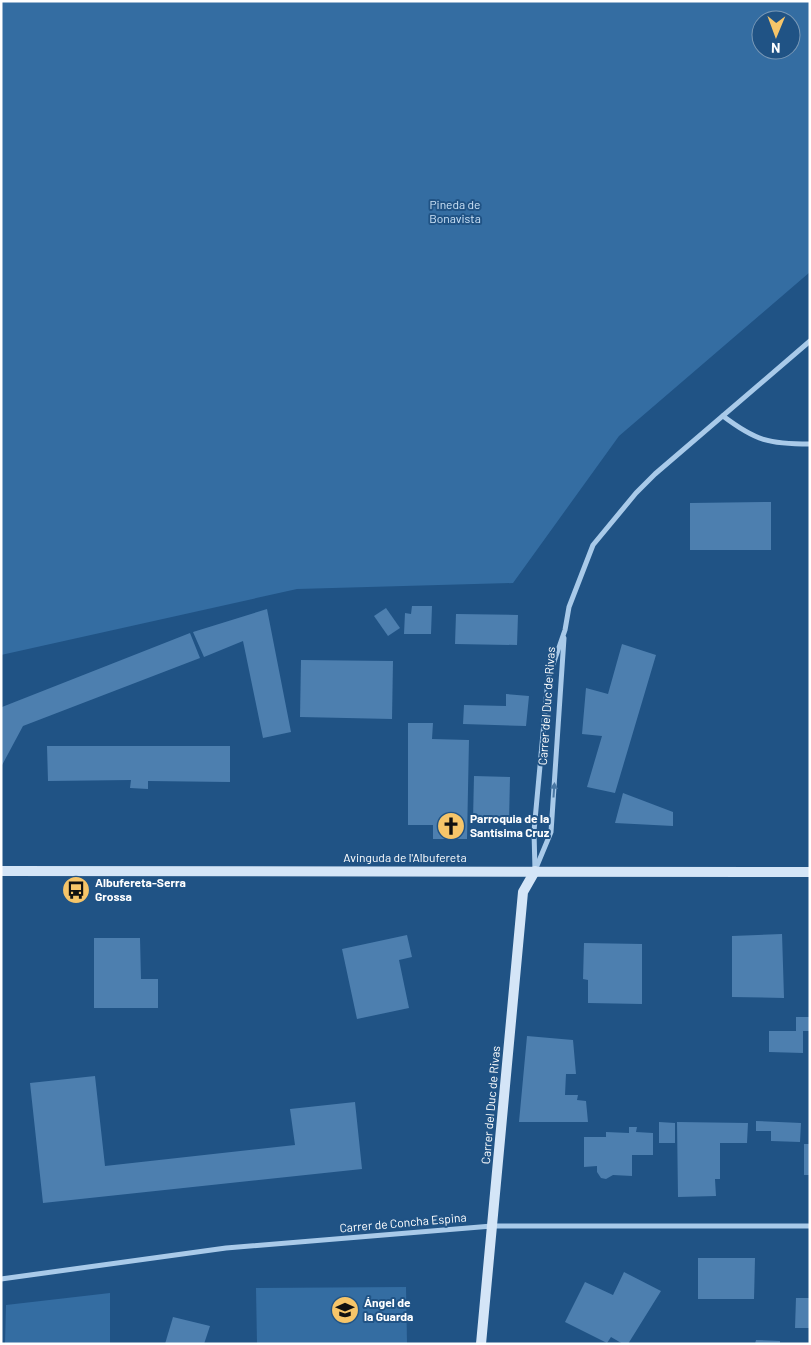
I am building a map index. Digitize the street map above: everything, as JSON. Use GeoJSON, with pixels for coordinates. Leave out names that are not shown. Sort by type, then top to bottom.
{"type":"FeatureCollection","features":[{"type":"Feature","properties":{"kind":"main road","name":"Avinguda de l'Albufereta"},"geometry":{"type":"LineString","coordinates":[[1,871],[810,872]]}},
{"type":"Feature","properties":{"kind":"main road","name":"Carrer del Duc de Rivas"},"geometry":{"type":"LineString","coordinates":[[481,1344],[524,892],[534,871]]}},
{"type":"Feature","properties":{"kind":"street","name":"Carrer del Duc de Rivas"},"geometry":{"type":"LineString","coordinates":[[534,871],[551,832],[565,630],[569,607],[594,545],[636,493],[655,474],[810,340]]}},
{"type":"Feature","properties":{"kind":"street"},"geometry":{"type":"LineString","coordinates":[[723,416],[755,438],[781,443],[810,444]]}},
{"type":"Feature","properties":{"kind":"street","name":"Carrer del Duc de Rivas"},"geometry":{"type":"LineString","coordinates":[[534,871],[534,831],[548,679],[565,630]]}},
{"type":"Feature","properties":{"kind":"street","name":"Carrer de Concha Espina"},"geometry":{"type":"LineString","coordinates":[[1,1279],[226,1248],[492,1226],[810,1226]]}},
{"type":"Feature","properties":{"kind":"green space","name":"Pineda de Bonavista"},"geometry":{"type":"Polygon","coordinates":[[[1,1],[810,1],[810,272],[619,436],[513,583],[297,589],[1,655],[1,1]]]}},
{"type":"Feature","properties":{"kind":"green space"},"geometry":{"type":"Polygon","coordinates":[[[406,1287],[407,1344],[257,1344],[256,1288],[406,1287]]]}},
{"type":"Feature","properties":{"kind":"green space"},"geometry":{"type":"Polygon","coordinates":[[[110,1293],[110,1344],[5,1344],[6,1305],[110,1293]]]}},
{"type":"Feature","properties":{"kind":"building"},"geometry":{"type":"Polygon","coordinates":[[[771,502],[771,550],[690,550],[690,503],[771,502]]]}},
{"type":"Feature","properties":{"kind":"building"},"geometry":{"type":"Polygon","coordinates":[[[412,606],[432,606],[431,634],[404,634],[405,613],[411,614],[412,606]]]}},
{"type":"Feature","properties":{"kind":"building"},"geometry":{"type":"Polygon","coordinates":[[[386,608],[400,628],[388,636],[374,616],[386,608]]]}},
{"type":"Feature","properties":{"kind":"building"},"geometry":{"type":"Polygon","coordinates":[[[267,609],[291,732],[263,738],[243,641],[204,657],[193,632],[267,609]]]}},
{"type":"Feature","properties":{"kind":"building"},"geometry":{"type":"Polygon","coordinates":[[[456,614],[518,615],[517,645],[455,644],[456,614]]]}},
{"type":"Feature","properties":{"kind":"building"},"geometry":{"type":"Polygon","coordinates":[[[190,633],[200,658],[23,726],[1,767],[2,707],[190,633]]]}},
{"type":"Feature","properties":{"kind":"building"},"geometry":{"type":"Polygon","coordinates":[[[622,644],[656,655],[615,793],[587,787],[602,736],[582,734],[586,688],[608,694],[622,644]]]}},
{"type":"Feature","properties":{"kind":"building"},"geometry":{"type":"Polygon","coordinates":[[[301,660],[393,661],[392,719],[300,717],[301,660]]]}},
{"type":"Feature","properties":{"kind":"building"},"geometry":{"type":"Polygon","coordinates":[[[506,694],[529,696],[526,726],[463,724],[464,705],[506,706],[506,694]]]}},
{"type":"Feature","properties":{"kind":"building"},"geometry":{"type":"Polygon","coordinates":[[[408,723],[433,723],[432,739],[469,740],[467,839],[433,839],[433,825],[408,825],[408,723]]]}},
{"type":"Feature","properties":{"kind":"building"},"geometry":{"type":"Polygon","coordinates":[[[47,746],[230,746],[230,782],[148,781],[148,789],[130,788],[131,780],[48,781],[47,746]]]}},
{"type":"Feature","properties":{"kind":"building"},"geometry":{"type":"Polygon","coordinates":[[[474,776],[510,777],[509,821],[473,820],[474,776]]]}},
{"type":"Feature","properties":{"kind":"building"},"geometry":{"type":"Polygon","coordinates":[[[623,793],[673,812],[673,826],[615,823],[623,793]]]}},
{"type":"Feature","properties":{"kind":"building"},"geometry":{"type":"Polygon","coordinates":[[[782,934],[784,998],[732,997],[732,936],[782,934]]]}},
{"type":"Feature","properties":{"kind":"building"},"geometry":{"type":"Polygon","coordinates":[[[407,935],[412,957],[399,960],[409,1008],[357,1019],[342,949],[407,935]]]}},
{"type":"Feature","properties":{"kind":"building"},"geometry":{"type":"Polygon","coordinates":[[[94,938],[140,938],[141,979],[158,979],[158,1008],[94,1008],[94,938]]]}},
{"type":"Feature","properties":{"kind":"building"},"geometry":{"type":"Polygon","coordinates":[[[584,943],[642,944],[642,1004],[588,1003],[588,980],[583,979],[584,943]]]}},
{"type":"Feature","properties":{"kind":"building"},"geometry":{"type":"Polygon","coordinates":[[[796,1017],[810,1017],[810,1031],[803,1031],[803,1053],[769,1052],[769,1031],[796,1031],[796,1017]]]}},
{"type":"Feature","properties":{"kind":"building"},"geometry":{"type":"Polygon","coordinates":[[[527,1036],[573,1040],[576,1074],[566,1074],[565,1095],[578,1095],[577,1100],[586,1101],[588,1122],[519,1122],[527,1036]]]}},
{"type":"Feature","properties":{"kind":"building"},"geometry":{"type":"Polygon","coordinates":[[[95,1076],[105,1166],[295,1145],[290,1109],[355,1102],[362,1169],[43,1203],[30,1083],[95,1076]]]}},
{"type":"Feature","properties":{"kind":"building"},"geometry":{"type":"Polygon","coordinates":[[[756,1121],[801,1123],[800,1142],[771,1141],[771,1131],[756,1131],[756,1121]]]}},
{"type":"Feature","properties":{"kind":"building"},"geometry":{"type":"Polygon","coordinates":[[[659,1122],[675,1123],[675,1143],[659,1143],[659,1122]]]}},
{"type":"Feature","properties":{"kind":"building"},"geometry":{"type":"Polygon","coordinates":[[[677,1122],[748,1123],[747,1143],[720,1143],[720,1179],[715,1179],[716,1196],[678,1197],[677,1122]]]}},
{"type":"Feature","properties":{"kind":"building"},"geometry":{"type":"Polygon","coordinates":[[[629,1127],[637,1127],[636,1132],[653,1133],[653,1155],[632,1155],[632,1176],[613,1175],[606,1179],[601,1178],[597,1172],[597,1166],[584,1167],[584,1137],[606,1137],[606,1132],[629,1133],[629,1127]]]}},
{"type":"Feature","properties":{"kind":"building"},"geometry":{"type":"Polygon","coordinates":[[[804,1144],[810,1144],[810,1175],[804,1175],[804,1144]]]}},
{"type":"Feature","properties":{"kind":"building"},"geometry":{"type":"Polygon","coordinates":[[[698,1258],[755,1258],[754,1299],[698,1299],[698,1258]]]}},
{"type":"Feature","properties":{"kind":"building"},"geometry":{"type":"Polygon","coordinates":[[[624,1272],[661,1291],[628,1344],[623,1344],[611,1337],[607,1343],[565,1322],[585,1282],[613,1295],[624,1272]]]}},
{"type":"Feature","properties":{"kind":"building"},"geometry":{"type":"Polygon","coordinates":[[[796,1298],[810,1298],[810,1328],[795,1328],[796,1298]]]}},
{"type":"Feature","properties":{"kind":"building"},"geometry":{"type":"Polygon","coordinates":[[[173,1317],[210,1326],[204,1344],[165,1344],[173,1317]]]}},
{"type":"Feature","properties":{"kind":"building"},"geometry":{"type":"Polygon","coordinates":[[[756,1340],[780,1341],[780,1344],[755,1344],[756,1340]]]}},
{"type":"Feature","properties":{"kind":"place","name":"Parroquia de la Santísima Cruz"},"geometry":{"type":"Point","coordinates":[451,826]}},
{"type":"Feature","properties":{"kind":"place","name":"Albufereta-Serra Grossa"},"geometry":{"type":"Point","coordinates":[76,890]}},
{"type":"Feature","properties":{"kind":"place","name":"Ángel de la Guarda"},"geometry":{"type":"Point","coordinates":[345,1310]}}]}
